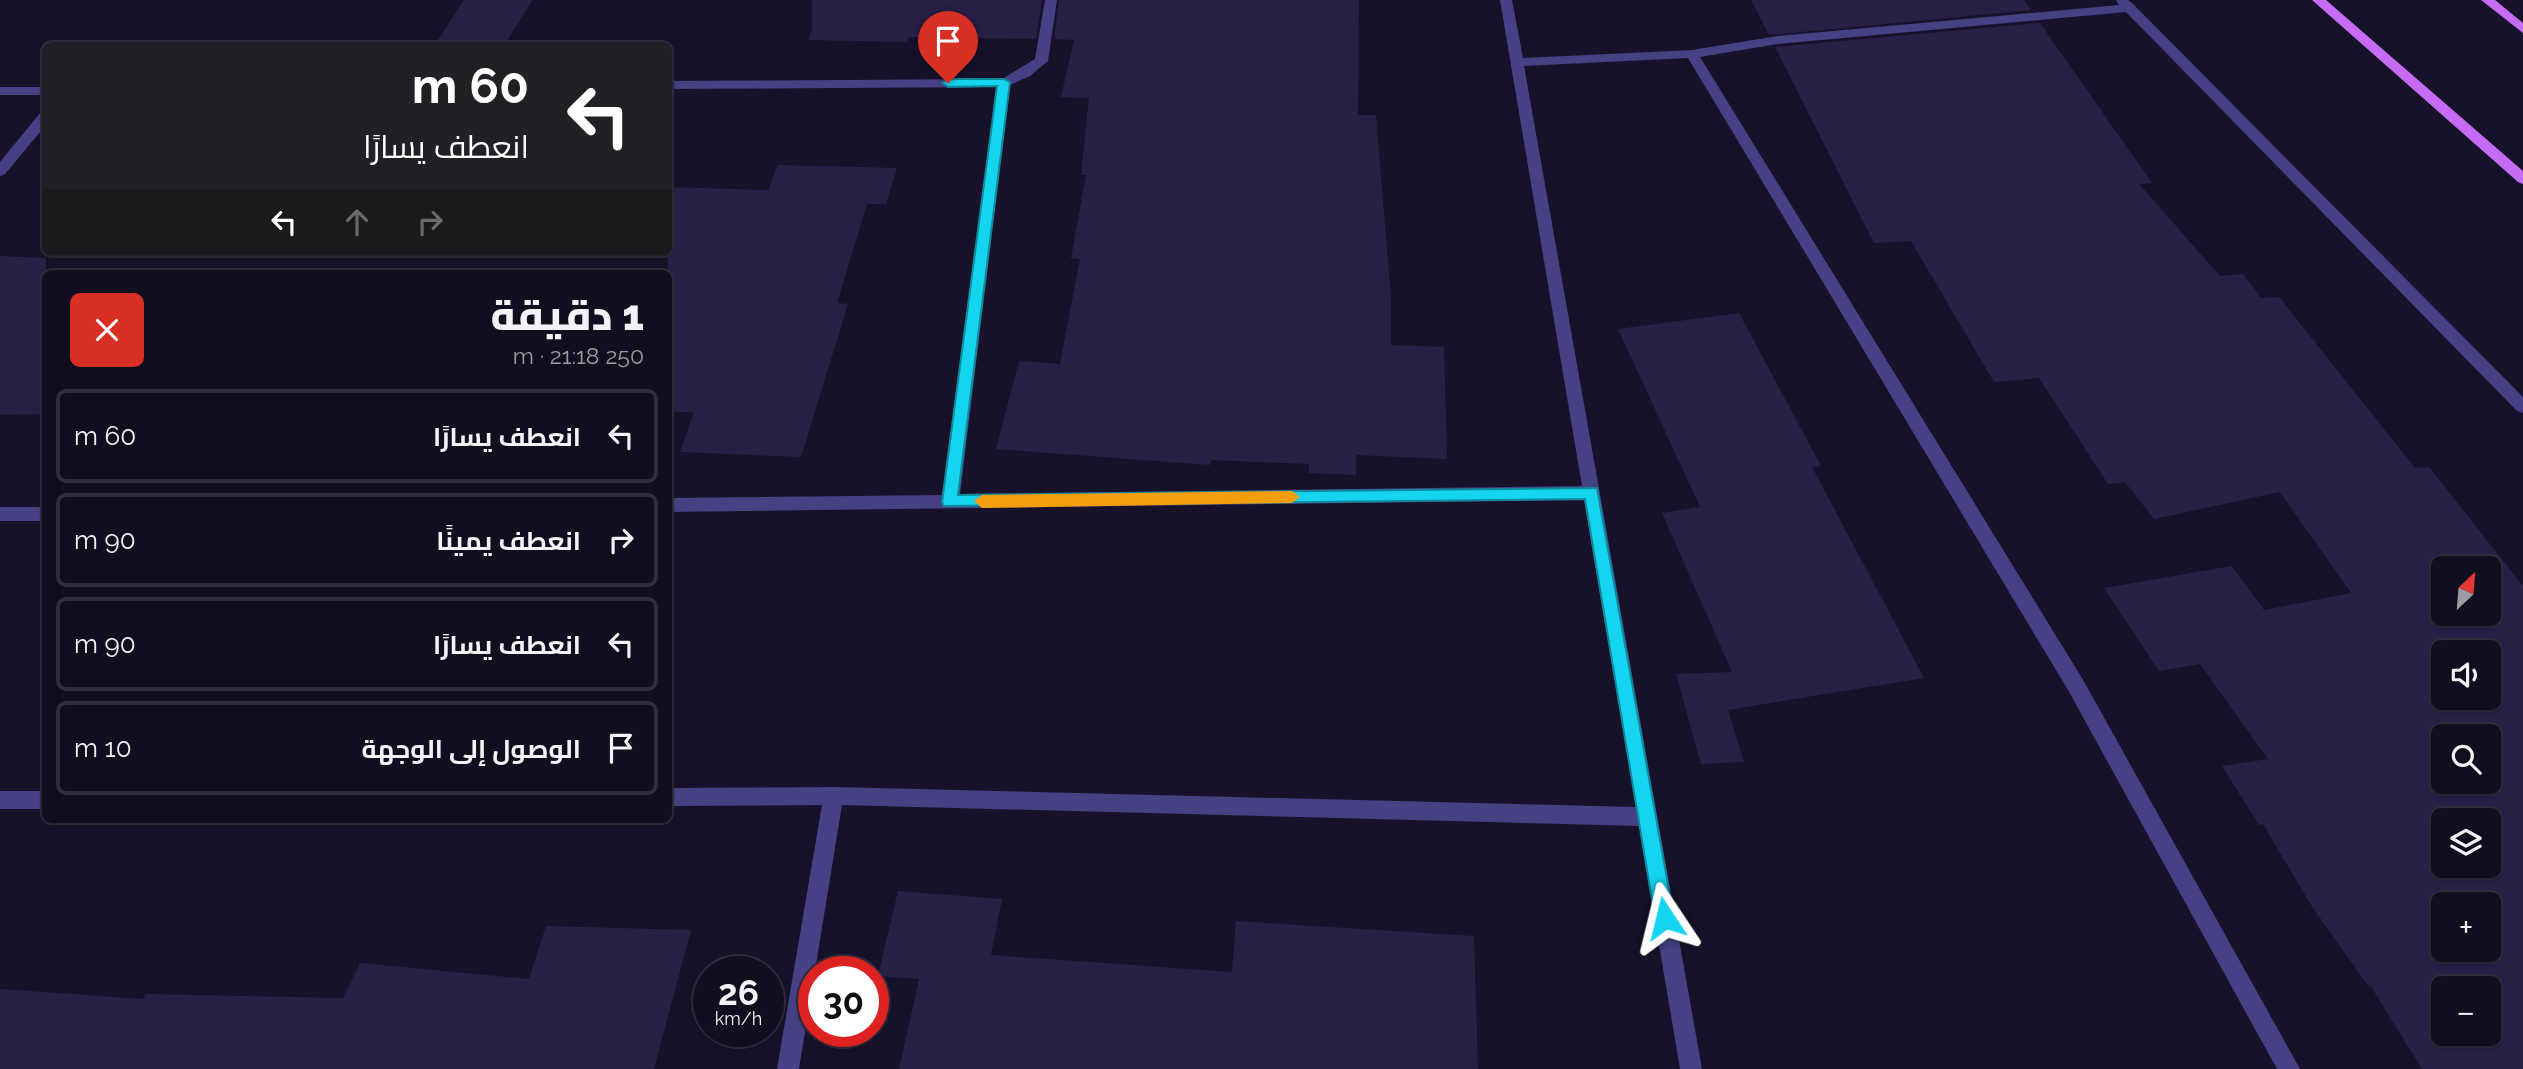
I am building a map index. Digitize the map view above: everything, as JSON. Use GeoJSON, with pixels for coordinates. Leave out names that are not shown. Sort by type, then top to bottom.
{"type":"FeatureCollection","features":[{"type":"Feature","properties":{"kind":"main road"},"geometry":{"type":"LineString","coordinates":[[2318,0],[2523,179]]}},
{"type":"Feature","properties":{"kind":"main road"},"geometry":{"type":"LineString","coordinates":[[2487,0],[2523,29]]}},
{"type":"Feature","properties":{"kind":"street"},"geometry":{"type":"LineString","coordinates":[[672,86],[1004,82],[1025,73],[1041,61],[1051,0]]}},
{"type":"Feature","properties":{"kind":"street"},"geometry":{"type":"LineString","coordinates":[[1506,0],[1691,1069]]}},
{"type":"Feature","properties":{"kind":"street"},"geometry":{"type":"LineString","coordinates":[[1517,62],[1692,54],[1777,40],[2125,4],[2523,407]]}},
{"type":"Feature","properties":{"kind":"street"},"geometry":{"type":"LineString","coordinates":[[1692,54],[2075,684],[2289,1069]]}},
{"type":"Feature","properties":{"kind":"street"},"geometry":{"type":"LineString","coordinates":[[950,502],[1004,82]]}},
{"type":"Feature","properties":{"kind":"street"},"geometry":{"type":"LineString","coordinates":[[0,91],[42,91]]}},
{"type":"Feature","properties":{"kind":"street"},"geometry":{"type":"LineString","coordinates":[[0,171],[42,120]]}},
{"type":"Feature","properties":{"kind":"street"},"geometry":{"type":"LineString","coordinates":[[672,505],[1591,492]]}},
{"type":"Feature","properties":{"kind":"street"},"geometry":{"type":"LineString","coordinates":[[0,514],[42,513]]}},
{"type":"Feature","properties":{"kind":"street"},"geometry":{"type":"LineString","coordinates":[[672,797],[834,796],[1647,817]]}},
{"type":"Feature","properties":{"kind":"street"},"geometry":{"type":"LineString","coordinates":[[788,1069],[834,796]]}},
{"type":"Feature","properties":{"kind":"street"},"geometry":{"type":"LineString","coordinates":[[0,800],[42,800]]}},
{"type":"Feature","properties":{"kind":"building"},"geometry":{"type":"Polygon","coordinates":[[[464,0],[532,0],[506,42],[437,42],[464,0]]]}},
{"type":"Feature","properties":{"kind":"building"},"geometry":{"type":"Polygon","coordinates":[[[812,0],[1042,0],[1036,39],[908,37],[907,42],[808,40],[812,29],[812,0]]]}},
{"type":"Feature","properties":{"kind":"building"},"geometry":{"type":"Polygon","coordinates":[[[1059,0],[1359,0],[1358,115],[1376,115],[1391,298],[1391,345],[1444,347],[1447,459],[1356,455],[1356,475],[1309,473],[1309,464],[1211,460],[1210,465],[996,449],[1019,361],[1060,364],[1080,259],[1071,258],[1086,175],[1081,175],[1089,98],[1061,97],[1074,40],[1054,39],[1059,0]]]}},
{"type":"Feature","properties":{"kind":"building"},"geometry":{"type":"Polygon","coordinates":[[[1751,0],[2024,0],[2031,10],[1769,35],[1751,0]]]}},
{"type":"Feature","properties":{"kind":"building"},"geometry":{"type":"Polygon","coordinates":[[[2040,23],[2152,183],[2139,184],[2220,276],[2243,274],[2261,298],[2279,297],[2415,468],[2429,467],[2499,556],[2431,556],[2431,626],[2501,626],[2501,558],[2523,586],[2523,1069],[2422,1069],[2370,985],[2368,986],[2311,905],[2263,824],[2259,825],[2222,766],[2268,759],[2200,664],[2159,671],[2104,588],[2232,566],[2264,610],[2351,593],[2280,492],[2154,519],[2125,482],[2108,484],[2039,378],[1994,382],[1911,241],[1874,243],[1775,47],[2040,23]]]}},
{"type":"Feature","properties":{"kind":"building"},"geometry":{"type":"Polygon","coordinates":[[[778,165],[897,168],[886,204],[867,204],[837,303],[848,304],[801,457],[680,452],[694,412],[672,412],[672,270],[668,270],[668,256],[672,256],[672,187],[768,190],[778,165]]]}},
{"type":"Feature","properties":{"kind":"building"},"geometry":{"type":"Polygon","coordinates":[[[0,256],[46,258],[46,270],[42,270],[42,414],[0,415],[0,256]]]}},
{"type":"Feature","properties":{"kind":"building"},"geometry":{"type":"Polygon","coordinates":[[[1739,313],[1821,466],[1812,467],[1924,678],[1728,710],[1744,762],[1701,764],[1676,674],[1732,672],[1662,513],[1700,507],[1618,329],[1739,313]]]}},
{"type":"Feature","properties":{"kind":"building"},"geometry":{"type":"Polygon","coordinates":[[[898,891],[1002,899],[991,955],[1232,972],[1236,921],[1474,936],[1478,1069],[899,1069],[919,979],[889,977],[889,956],[883,956],[898,891]]]}},
{"type":"Feature","properties":{"kind":"building"},"geometry":{"type":"Polygon","coordinates":[[[546,926],[691,930],[654,1069],[0,1069],[0,989],[143,999],[146,994],[343,998],[360,963],[529,979],[546,926]]]}},
{"type":"Feature","properties":{"kind":"slow traffic"},"geometry":{"type":"LineString","coordinates":[[982,501],[1292,497]]}},
{"type":"Feature","properties":{"kind":"route"},"geometry":{"type":"LineString","coordinates":[[948,83],[1004,82],[950,502],[1591,492],[1665,918]]}}]}
